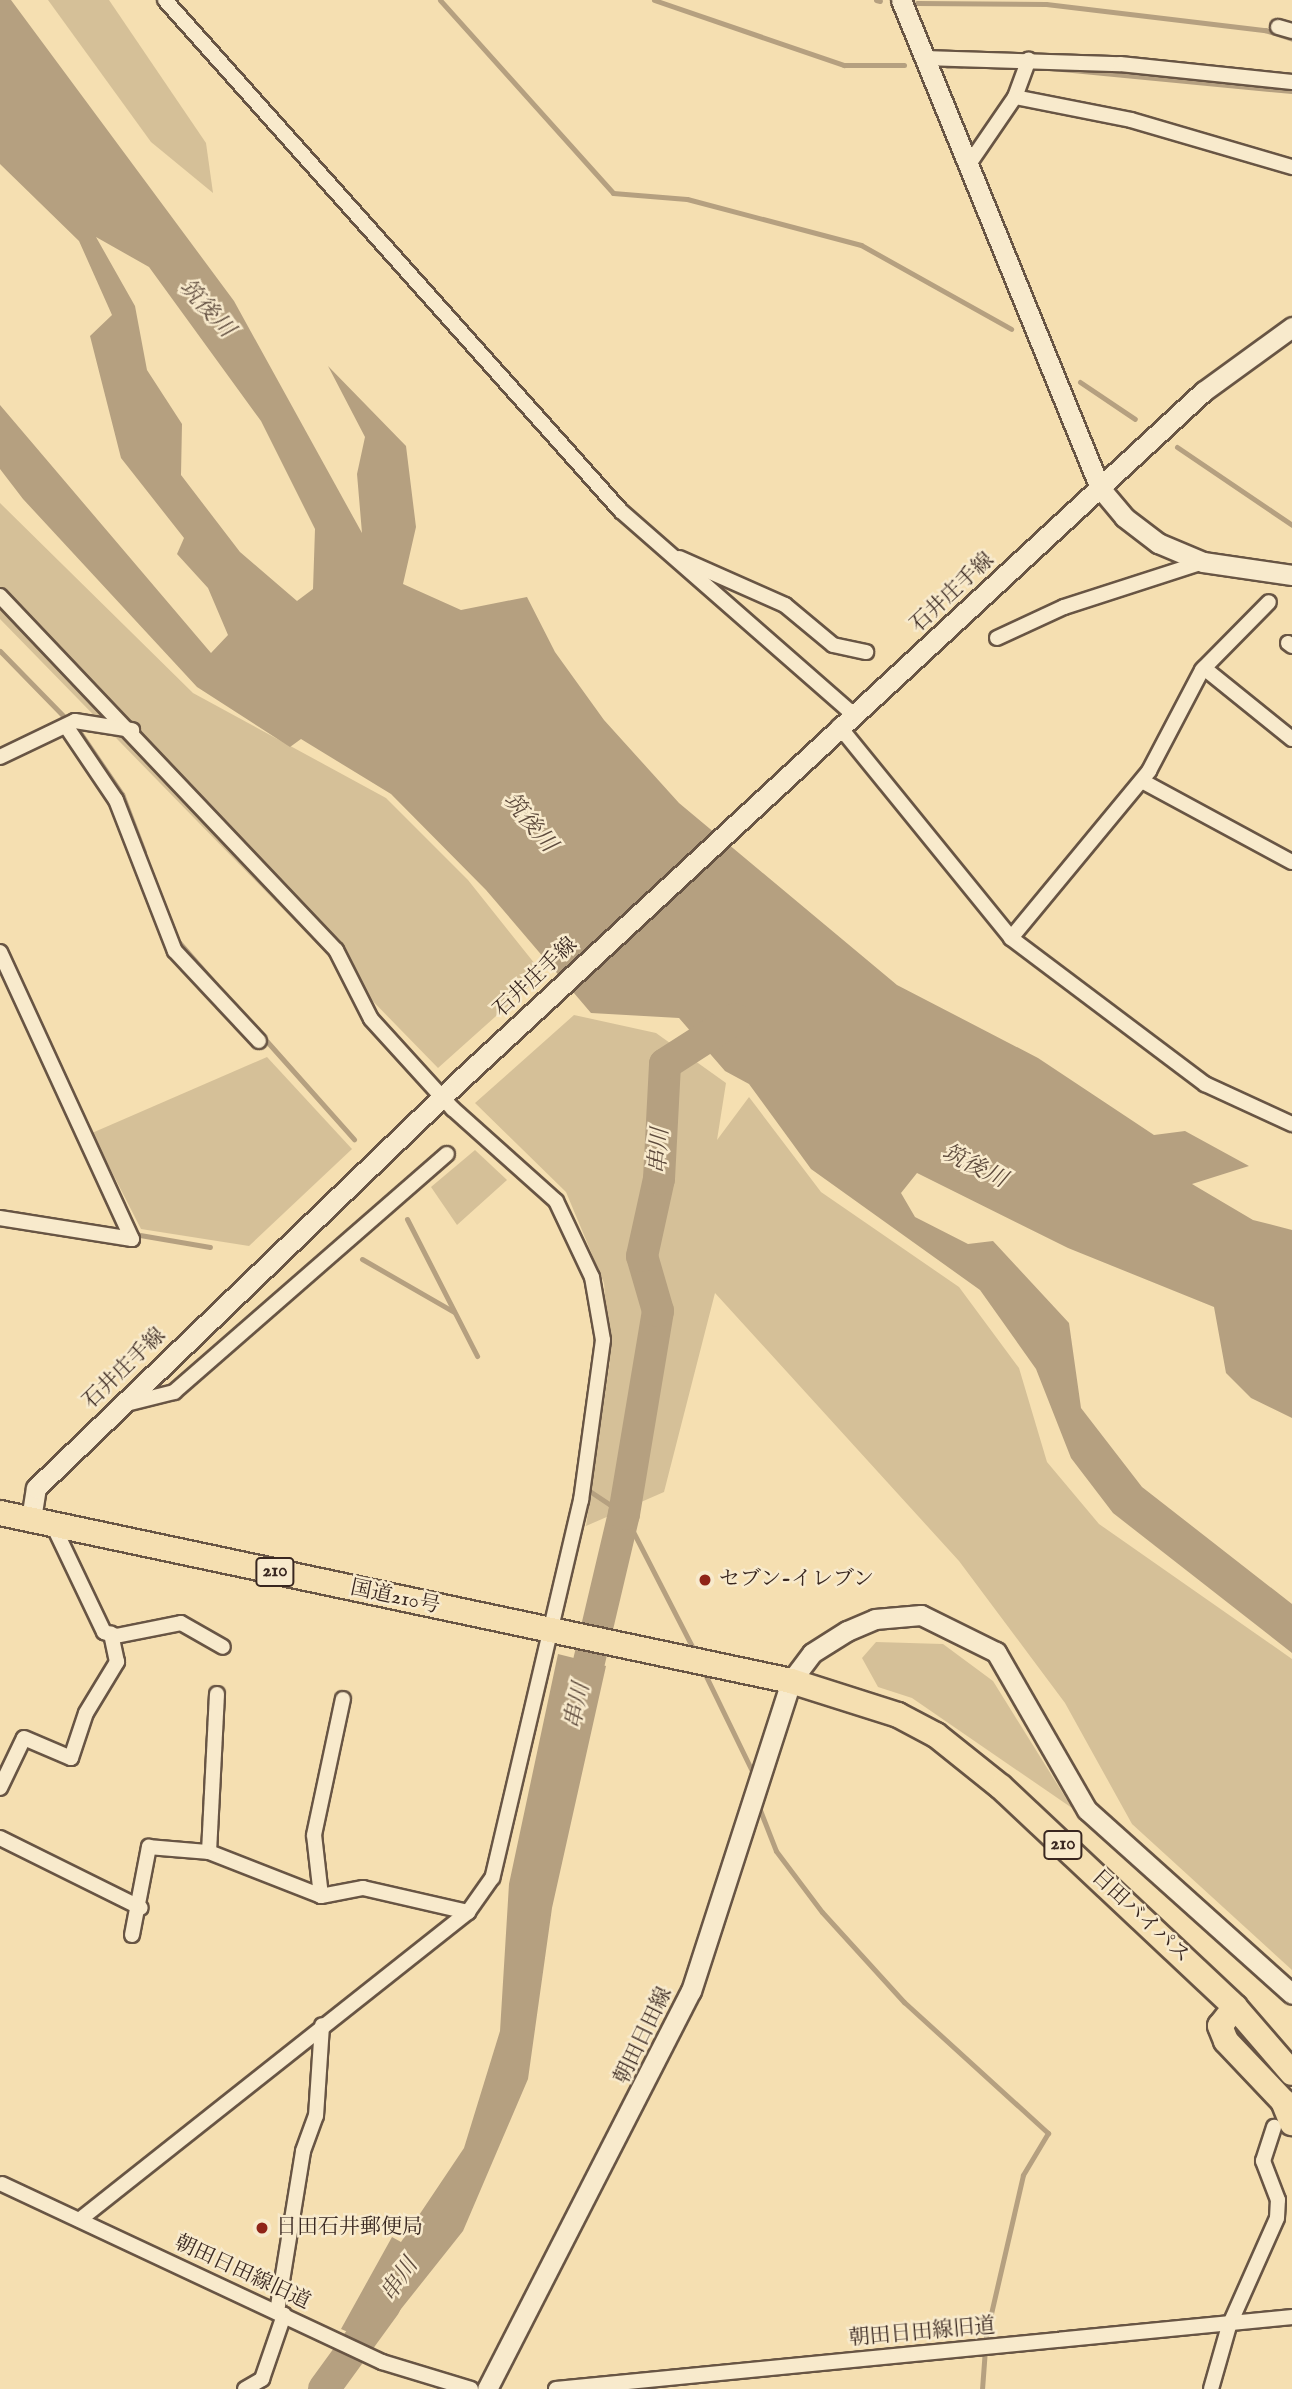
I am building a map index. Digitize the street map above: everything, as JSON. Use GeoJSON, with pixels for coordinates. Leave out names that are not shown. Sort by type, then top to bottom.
{"type":"FeatureCollection","features":[{"type":"Feature","properties":{"kind":"highway","name":"国道210号"},"geometry":{"type":"LineString","coordinates":[[0,1513],[791,1681]]}},
{"type":"Feature","properties":{"kind":"highway","name":"日田バイパス"},"geometry":{"type":"LineString","coordinates":[[791,1681],[898,1715],[936,1735],[1001,1787],[1235,2007],[1292,2073]]}},
{"type":"Feature","properties":{"kind":"highway"},"geometry":{"type":"LineString","coordinates":[[1235,2007],[1220,2026],[1226,2041],[1283,2101],[1283,2125]]}},
{"type":"Feature","properties":{"kind":"main road"},"geometry":{"type":"LineString","coordinates":[[901,0],[1100,488],[1149,536],[1203,562],[1292,575]]}},
{"type":"Feature","properties":{"kind":"main road","name":"石井庄手線"},"geometry":{"type":"LineString","coordinates":[[42,1521],[31,1493],[459,1080],[821,741],[846,721],[1204,391],[1292,327]]}},
{"type":"Feature","properties":{"kind":"main road"},"geometry":{"type":"LineString","coordinates":[[791,1681],[827,1641],[875,1619],[921,1615],[964,1631],[996,1652],[1087,1810],[1292,1994]]}},
{"type":"Feature","properties":{"kind":"main road","name":"朝田日田線"},"geometry":{"type":"LineString","coordinates":[[487,2389],[691,1992],[791,1681]]}},
{"type":"Feature","properties":{"kind":"street"},"geometry":{"type":"LineString","coordinates":[[165,0],[364,230],[659,549],[781,646],[846,721],[1011,938],[1205,1084],[1292,1124]]}},
{"type":"Feature","properties":{"kind":"street"},"geometry":{"type":"LineString","coordinates":[[924,58],[1292,82]]}},
{"type":"Feature","properties":{"kind":"street"},"geometry":{"type":"LineString","coordinates":[[967,167],[1015,97],[1027,65]]}},
{"type":"Feature","properties":{"kind":"street"},"geometry":{"type":"LineString","coordinates":[[1015,97],[1131,120],[1292,167]]}},
{"type":"Feature","properties":{"kind":"street"},"geometry":{"type":"LineString","coordinates":[[659,549],[785,605],[833,645],[866,652]]}},
{"type":"Feature","properties":{"kind":"street"},"geometry":{"type":"LineString","coordinates":[[997,638],[1064,607],[1203,562]]}},
{"type":"Feature","properties":{"kind":"street"},"geometry":{"type":"LineString","coordinates":[[0,596],[132,730],[337,950],[370,1019],[442,1097],[556,1201],[592,1277],[603,1340],[596,1414],[550,1631],[492,1878],[468,1912],[80,2219]]}},
{"type":"Feature","properties":{"kind":"street"},"geometry":{"type":"LineString","coordinates":[[1011,938],[1142,781],[1204,668],[1269,602]]}},
{"type":"Feature","properties":{"kind":"street"},"geometry":{"type":"LineString","coordinates":[[1204,668],[1292,739]]}},
{"type":"Feature","properties":{"kind":"street"},"geometry":{"type":"LineString","coordinates":[[0,757],[71,724],[132,730]]}},
{"type":"Feature","properties":{"kind":"street"},"geometry":{"type":"LineString","coordinates":[[71,724],[116,800],[175,951],[259,1041]]}},
{"type":"Feature","properties":{"kind":"street"},"geometry":{"type":"LineString","coordinates":[[1142,781],[1292,862]]}},
{"type":"Feature","properties":{"kind":"street"},"geometry":{"type":"LineString","coordinates":[[0,952],[130,1233],[0,1218]]}},
{"type":"Feature","properties":{"kind":"street"},"geometry":{"type":"LineString","coordinates":[[121,1405],[174,1392],[447,1154]]}},
{"type":"Feature","properties":{"kind":"street"},"geometry":{"type":"LineString","coordinates":[[42,1521],[104,1632],[111,1634],[180,1623],[223,1647]]}},
{"type":"Feature","properties":{"kind":"street"},"geometry":{"type":"LineString","coordinates":[[0,1788],[23,1738],[71,1758],[86,1713],[117,1662],[111,1634]]}},
{"type":"Feature","properties":{"kind":"street"},"geometry":{"type":"LineString","coordinates":[[209,1852],[217,1694]]}},
{"type":"Feature","properties":{"kind":"street"},"geometry":{"type":"LineString","coordinates":[[321,1896],[314,1835],[343,1699]]}},
{"type":"Feature","properties":{"kind":"street"},"geometry":{"type":"LineString","coordinates":[[0,1838],[141,1908]]}},
{"type":"Feature","properties":{"kind":"street"},"geometry":{"type":"LineString","coordinates":[[132,1935],[141,1908],[149,1847],[209,1852],[321,1896],[363,1888],[468,1912]]}},
{"type":"Feature","properties":{"kind":"street"},"geometry":{"type":"LineString","coordinates":[[245,2389],[262,2379],[280,2313],[303,2151],[316,2116],[322,2025]]}},
{"type":"Feature","properties":{"kind":"street"},"geometry":{"type":"LineString","coordinates":[[1211,2389],[1229,2326],[1277,2218],[1278,2200],[1262,2161],[1283,2125]]}},
{"type":"Feature","properties":{"kind":"street","name":"朝田日田線旧道"},"geometry":{"type":"LineString","coordinates":[[1,2184],[382,2362],[441,2386],[471,2389]]}},
{"type":"Feature","properties":{"kind":"street","name":"朝田日田線旧道"},"geometry":{"type":"LineString","coordinates":[[556,2389],[1229,2326],[1292,2317]]}},
{"type":"Feature","properties":{"kind":"shaded area"},"geometry":{"type":"Polygon","coordinates":[[[48,0],[109,0],[206,143],[213,193],[151,142],[48,0]]]}},
{"type":"Feature","properties":{"kind":"shaded area"},"geometry":{"type":"Polygon","coordinates":[[[0,503],[193,693],[386,798],[468,880],[543,974],[438,1068],[0,619],[0,503]]]}},
{"type":"Feature","properties":{"kind":"shaded area"},"geometry":{"type":"Polygon","coordinates":[[[574,1015],[656,1033],[726,1083],[717,1140],[749,1097],[821,1192],[959,1287],[1019,1368],[1047,1462],[1099,1524],[1292,1659],[1292,1970],[1132,1824],[1065,1703],[959,1561],[715,1293],[664,1492],[586,1526],[610,1360],[604,1283],[566,1192],[475,1103],[574,1015]]]}},
{"type":"Feature","properties":{"kind":"shaded area"},"geometry":{"type":"Polygon","coordinates":[[[267,1057],[352,1149],[249,1246],[141,1229],[92,1133],[267,1057]]]}},
{"type":"Feature","properties":{"kind":"shaded area"},"geometry":{"type":"Polygon","coordinates":[[[475,1150],[507,1180],[457,1225],[431,1187],[475,1150]]]}},
{"type":"Feature","properties":{"kind":"shaded area"},"geometry":{"type":"Polygon","coordinates":[[[876,1642],[943,1644],[993,1681],[1072,1808],[912,1698],[878,1687],[862,1658],[876,1642]]]}},
{"type":"Feature","properties":{"kind":"water","name":"筑後川"},"geometry":{"type":"Polygon","coordinates":[[[0,0],[11,0],[234,301],[362,533],[357,474],[365,437],[328,366],[406,446],[416,527],[403,584],[461,610],[527,597],[555,652],[604,720],[679,803],[897,985],[1038,1058],[1154,1135],[1185,1131],[1249,1166],[1192,1184],[1253,1220],[1292,1230],[1292,1418],[1251,1398],[1226,1373],[1214,1307],[1068,1248],[917,1173],[901,1193],[915,1217],[968,1244],[993,1241],[1069,1323],[1081,1408],[1142,1487],[1292,1604],[1292,1653],[1113,1513],[1071,1458],[1036,1369],[980,1290],[811,1169],[749,1084],[725,1071],[679,1018],[591,1013],[486,890],[391,794],[301,739],[290,747],[197,687],[23,499],[0,469],[0,405],[211,653],[228,635],[208,588],[177,554],[184,538],[121,458],[90,336],[112,315],[79,241],[0,164],[0,0]],[[96,237],[135,306],[147,370],[182,424],[181,475],[240,552],[297,601],[313,589],[315,529],[261,421],[149,267],[96,237]]]}},
{"type":"Feature","properties":{"kind":"water"},"geometry":{"type":"Polygon","coordinates":[[[558,1654],[606,1666],[552,1908],[528,2079],[463,2231],[374,2343],[341,2329],[392,2237],[401,2242],[464,2148],[500,2031],[509,1884],[558,1654]]]}},
{"type":"Feature","properties":{"kind":"waterway"},"geometry":{"type":"LineString","coordinates":[[440,0],[613,193],[687,199],[861,245],[1011,329]]}},
{"type":"Feature","properties":{"kind":"waterway"},"geometry":{"type":"LineString","coordinates":[[654,0],[844,65],[904,65]]}},
{"type":"Feature","properties":{"kind":"waterway"},"geometry":{"type":"LineString","coordinates":[[876,0],[880,1]]}},
{"type":"Feature","properties":{"kind":"waterway"},"geometry":{"type":"LineString","coordinates":[[917,3],[1046,4],[1265,30],[1292,39]]}},
{"type":"Feature","properties":{"kind":"waterway"},"geometry":{"type":"LineString","coordinates":[[947,66],[961,66]]}},
{"type":"Feature","properties":{"kind":"waterway"},"geometry":{"type":"LineString","coordinates":[[1062,69],[1292,91]]}},
{"type":"Feature","properties":{"kind":"waterway"},"geometry":{"type":"LineString","coordinates":[[1080,382],[1135,419]]}},
{"type":"Feature","properties":{"kind":"waterway"},"geometry":{"type":"LineString","coordinates":[[1177,447],[1292,525]]}},
{"type":"Feature","properties":{"kind":"waterway"},"geometry":{"type":"LineString","coordinates":[[0,651],[81,734],[122,794],[144,852]]}},
{"type":"Feature","properties":{"kind":"waterway"},"geometry":{"type":"LineString","coordinates":[[177,940],[212,980]]}},
{"type":"Feature","properties":{"kind":"waterway","name":"串川"},"geometry":{"type":"LineString","coordinates":[[579,1704],[624,1514],[658,1311],[642,1256],[659,1179],[665,1064],[735,1019]]}},
{"type":"Feature","properties":{"kind":"waterway"},"geometry":{"type":"LineString","coordinates":[[263,1037],[354,1139]]}},
{"type":"Feature","properties":{"kind":"waterway"},"geometry":{"type":"LineString","coordinates":[[0,1211],[28,1215]]}},
{"type":"Feature","properties":{"kind":"waterway"},"geometry":{"type":"LineString","coordinates":[[407,1219],[477,1356]]}},
{"type":"Feature","properties":{"kind":"waterway"},"geometry":{"type":"LineString","coordinates":[[134,1234],[210,1247]]}},
{"type":"Feature","properties":{"kind":"waterway"},"geometry":{"type":"LineString","coordinates":[[362,1259],[454,1312]]}},
{"type":"Feature","properties":{"kind":"waterway"},"geometry":{"type":"LineString","coordinates":[[588,1490],[624,1514],[695,1652]]}},
{"type":"Feature","properties":{"kind":"waterway"},"geometry":{"type":"LineString","coordinates":[[703,1670],[754,1775]]}},
{"type":"Feature","properties":{"kind":"waterway"},"geometry":{"type":"LineString","coordinates":[[758,1805],[776,1851],[822,1912],[904,2002],[1048,2133],[1023,2175],[986,2335],[982,2389]]}},
{"type":"Feature","properties":{"kind":"waterway","name":"串川"},"geometry":{"type":"LineString","coordinates":[[324,2389],[385,2305]]}},
{"type":"Feature","properties":{"kind":"place","name":"セブン-イレブン"},"geometry":{"type":"Point","coordinates":[705,1580]}},
{"type":"Feature","properties":{"kind":"place","name":"日田石井郵便局"},"geometry":{"type":"Point","coordinates":[262,2228]}}]}
